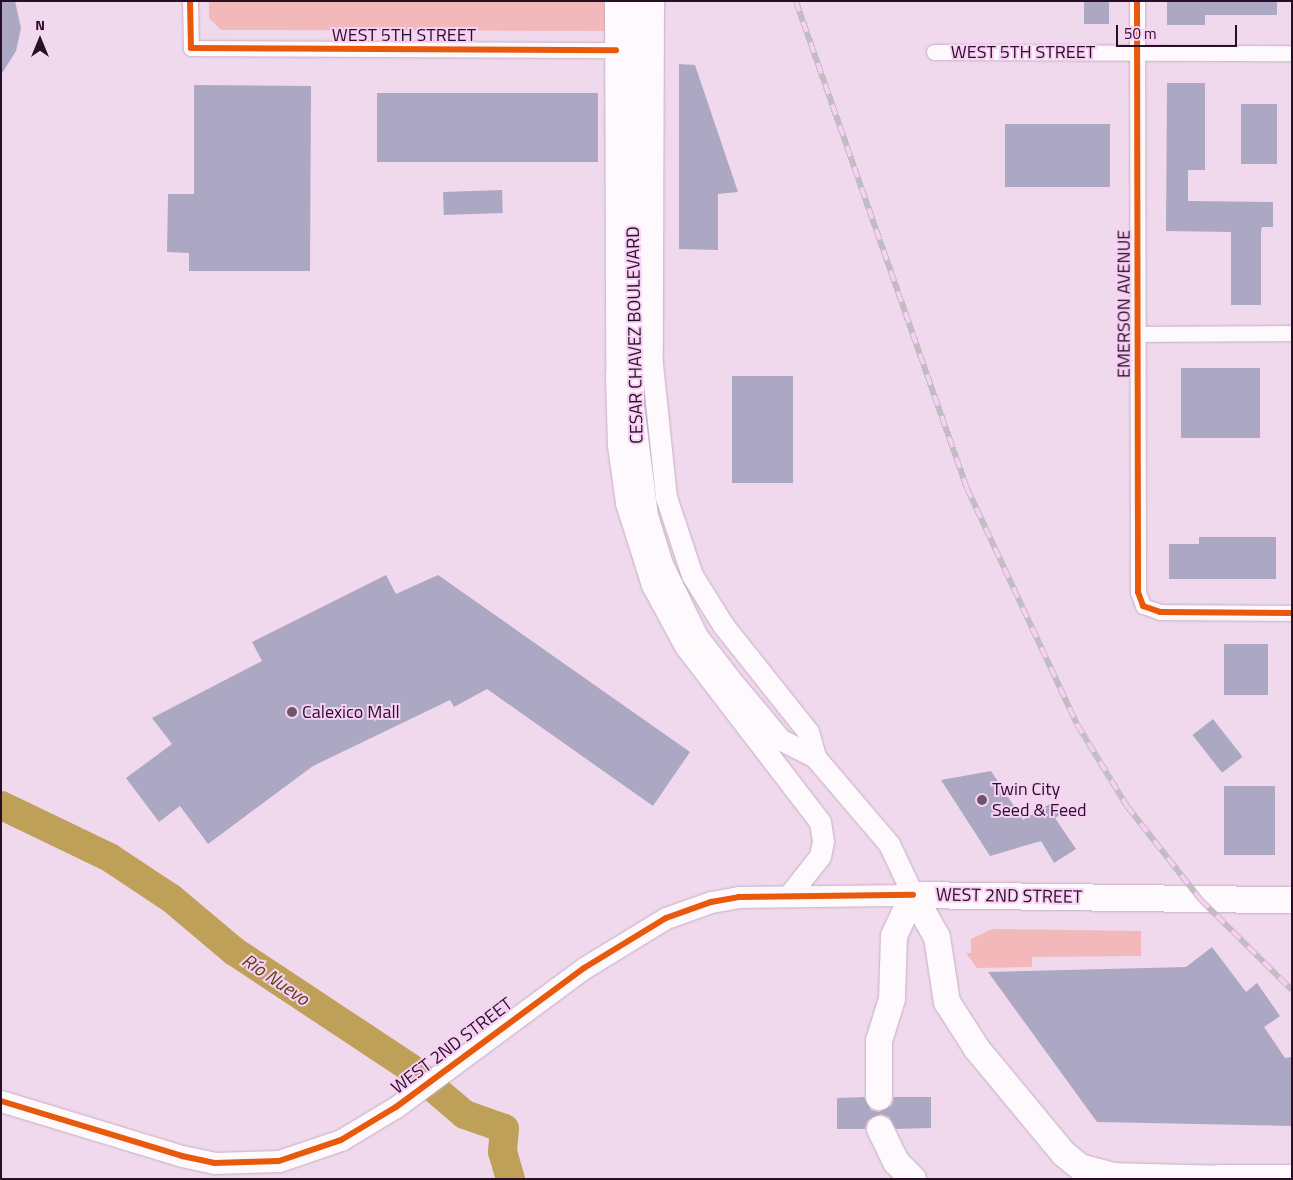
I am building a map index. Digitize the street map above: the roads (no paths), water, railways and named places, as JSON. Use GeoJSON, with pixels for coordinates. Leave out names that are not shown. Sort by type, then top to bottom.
{"type":"FeatureCollection","features":[{"type":"Feature","properties":{"kind":"highway","name":"WEST 2ND STREET"},"geometry":{"type":"LineString","coordinates":[[913,895],[1292,900]]}},
{"type":"Feature","properties":{"kind":"highway"},"geometry":{"type":"LineString","coordinates":[[879,1097],[879,1041],[892,999],[894,936],[913,895]]}},
{"type":"Feature","properties":{"kind":"highway","name":"CESAR CHAVEZ BOULEVARD"},"geometry":{"type":"LineString","coordinates":[[913,895],[937,936],[947,1002],[977,1049],[1064,1154],[1080,1166],[1113,1176],[1221,1178]]}},
{"type":"Feature","properties":{"kind":"highway"},"geometry":{"type":"LineString","coordinates":[[880,1129],[896,1162],[913,1179]]}},
{"type":"Feature","properties":{"kind":"main road"},"geometry":{"type":"LineString","coordinates":[[615,1],[616,385],[618,445],[628,516],[652,585],[685,646],[820,822],[823,841],[820,856],[812,870],[790,894]]}},
{"type":"Feature","properties":{"kind":"main road","name":"CESAR CHAVEZ BOULEVARD"},"geometry":{"type":"LineString","coordinates":[[632,1],[633,405],[646,515],[662,564],[697,636],[780,739],[814,757],[889,844],[913,895]]}},
{"type":"Feature","properties":{"kind":"main road","name":"CESAR CHAVEZ BOULEVARD"},"geometry":{"type":"LineString","coordinates":[[653,1],[652,364],[666,497],[692,575],[723,625],[808,732],[814,757]]}},
{"type":"Feature","properties":{"kind":"main road","name":"WEST 2ND STREET"},"geometry":{"type":"LineString","coordinates":[[1,1101],[182,1156],[243,1164],[279,1161],[315,1152],[396,1107],[453,1064],[645,928],[711,902],[790,894],[913,895]]}},
{"type":"Feature","properties":{"kind":"main road"},"geometry":{"type":"LineString","coordinates":[[1221,1178],[1292,1178]]}},
{"type":"Feature","properties":{"kind":"street","name":"WEST 5TH STREET"},"geometry":{"type":"LineString","coordinates":[[190,1],[191,48],[616,50]]}},
{"type":"Feature","properties":{"kind":"street","name":"EMERSON AVENUE"},"geometry":{"type":"LineString","coordinates":[[1138,1],[1138,592],[1143,606],[1160,612],[1292,612]]}},
{"type":"Feature","properties":{"kind":"street","name":"WEST 5TH STREET"},"geometry":{"type":"LineString","coordinates":[[934,52],[1292,53]]}},
{"type":"Feature","properties":{"kind":"street"},"geometry":{"type":"LineString","coordinates":[[1139,334],[1292,333]]}},
{"type":"Feature","properties":{"kind":"waterway","name":"Río Nuevo"},"geometry":{"type":"LineString","coordinates":[[1,805],[109,857],[171,898],[234,951],[409,1067],[464,1114],[504,1128],[502,1151],[510,1179]]}},
{"type":"Feature","properties":{"kind":"railway"},"geometry":{"type":"LineString","coordinates":[[796,1],[967,488],[1077,724],[1127,806],[1201,900],[1292,990]]}},
{"type":"Feature","properties":{"kind":"place","name":"Calexico Mall"},"geometry":{"type":"Point","coordinates":[292,712]}},
{"type":"Feature","properties":{"kind":"place","name":"Twin City Seed & Feed"},"geometry":{"type":"Point","coordinates":[982,800]}}]}
